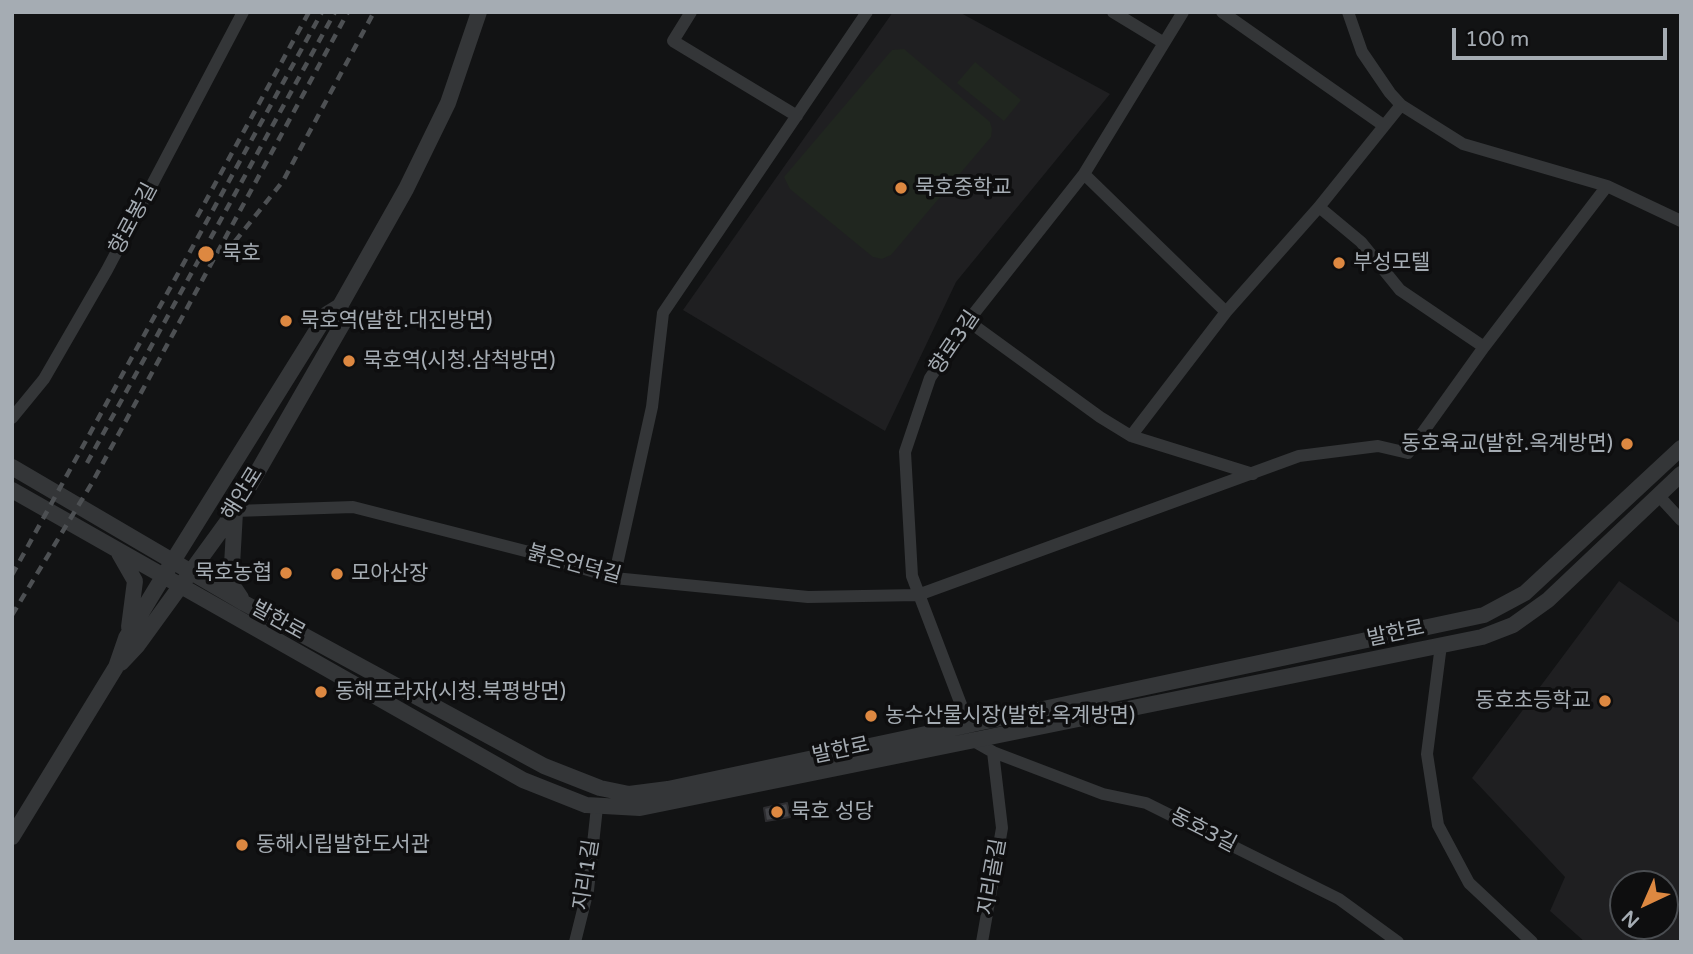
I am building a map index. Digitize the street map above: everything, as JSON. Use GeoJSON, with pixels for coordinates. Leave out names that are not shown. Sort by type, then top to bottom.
{"type":"FeatureCollection","features":[{"type":"Feature","properties":{"kind":"street","name":"향로봉길"},"geometry":{"type":"LineString","coordinates":[[12,418],[27,405],[44,379],[107,271],[243,12]]}},
{"type":"Feature","properties":{"kind":"street","name":"해안로"},"geometry":{"type":"LineString","coordinates":[[12,837],[116,667],[127,638],[163,577],[327,314],[340,306],[428,147],[448,103],[479,12]]}},
{"type":"Feature","properties":{"kind":"street"},"geometry":{"type":"LineString","coordinates":[[691,12],[673,41],[797,116]]}},
{"type":"Feature","properties":{"kind":"street"},"geometry":{"type":"LineString","coordinates":[[614,578],[652,407],[663,313],[867,12]]}},
{"type":"Feature","properties":{"kind":"street"},"geometry":{"type":"LineString","coordinates":[[1114,12],[1164,43]]}},
{"type":"Feature","properties":{"kind":"street","name":"향로3길"},"geometry":{"type":"LineString","coordinates":[[968,723],[912,576],[905,452],[930,378],[968,321],[1084,174],[1183,12]]}},
{"type":"Feature","properties":{"kind":"street"},"geometry":{"type":"LineString","coordinates":[[1222,12],[1383,125]]}},
{"type":"Feature","properties":{"kind":"street"},"geometry":{"type":"LineString","coordinates":[[1348,12],[1362,52],[1401,105],[1463,144],[1607,187],[1681,220]]}},
{"type":"Feature","properties":{"kind":"street"},"geometry":{"type":"LineString","coordinates":[[1131,436],[1226,312],[1319,207],[1401,105]]}},
{"type":"Feature","properties":{"kind":"street"},"geometry":{"type":"LineString","coordinates":[[1084,174],[1226,312]]}},
{"type":"Feature","properties":{"kind":"street"},"geometry":{"type":"LineString","coordinates":[[1319,207],[1361,242],[1400,290],[1484,347],[1607,187]]}},
{"type":"Feature","properties":{"kind":"street","name":"해안로"},"geometry":{"type":"LineString","coordinates":[[116,667],[137,646],[234,511],[343,323],[340,306]]}},
{"type":"Feature","properties":{"kind":"street"},"geometry":{"type":"LineString","coordinates":[[968,321],[1100,417],[1131,436],[1253,474]]}},
{"type":"Feature","properties":{"kind":"street","name":"붉은언덕길"},"geometry":{"type":"LineString","coordinates":[[234,511],[352,507],[533,553],[614,578],[808,597],[918,595],[1299,456],[1378,446],[1408,453],[1484,347]]}},
{"type":"Feature","properties":{"kind":"street","name":"발한로"},"geometry":{"type":"LineString","coordinates":[[12,467],[244,603],[544,766],[600,788],[629,794],[646,793],[1484,615],[1525,593],[1681,448]]}},
{"type":"Feature","properties":{"kind":"street","name":"발한로"},"geometry":{"type":"LineString","coordinates":[[12,490],[523,780],[597,807],[640,808],[1482,637],[1513,625],[1581,570],[1681,474]]}},
{"type":"Feature","properties":{"kind":"street"},"geometry":{"type":"LineString","coordinates":[[1658,495],[1681,520]]}},
{"type":"Feature","properties":{"kind":"street"},"geometry":{"type":"LineString","coordinates":[[234,511],[231,583],[244,603]]}},
{"type":"Feature","properties":{"kind":"street"},"geometry":{"type":"LineString","coordinates":[[118,551],[135,581],[127,638]]}},
{"type":"Feature","properties":{"kind":"street"},"geometry":{"type":"LineString","coordinates":[[1443,624],[1427,754],[1438,825],[1469,883],[1532,942]]}},
{"type":"Feature","properties":{"kind":"street"},"geometry":{"type":"LineString","coordinates":[[968,723],[972,740],[993,752]]}},
{"type":"Feature","properties":{"kind":"street","name":"지리골길"},"geometry":{"type":"LineString","coordinates":[[982,942],[1002,828],[993,752]]}},
{"type":"Feature","properties":{"kind":"street","name":"동호3길"},"geometry":{"type":"LineString","coordinates":[[993,752],[1103,794],[1146,803],[1339,899],[1398,942]]}},
{"type":"Feature","properties":{"kind":"street"},"geometry":{"type":"LineString","coordinates":[[597,807],[600,788]]}},
{"type":"Feature","properties":{"kind":"street","name":"지리1길"},"geometry":{"type":"LineString","coordinates":[[575,942],[588,890],[597,807]]}},
{"type":"Feature","properties":{"kind":"shaded area","name":"묵호중학교"},"geometry":{"type":"Polygon","coordinates":[[[893,12],[959,12],[1110,94],[956,282],[885,431],[683,310],[893,12]]]}},
{"type":"Feature","properties":{"kind":"shaded area"},"geometry":{"type":"Polygon","coordinates":[[[904,49],[990,122],[992,129],[991,137],[891,255],[882,259],[873,257],[790,189],[784,177],[892,50],[904,49]]]}},
{"type":"Feature","properties":{"kind":"shaded area"},"geometry":{"type":"Polygon","coordinates":[[[975,62],[1021,100],[1004,121],[957,83],[975,62]]]}},
{"type":"Feature","properties":{"kind":"shaded area","name":"동호초등학교"},"geometry":{"type":"Polygon","coordinates":[[[1619,581],[1681,624],[1681,942],[1585,942],[1550,911],[1565,877],[1472,778],[1619,581]]]}},
{"type":"Feature","properties":{"kind":"building","name":"묵호 성당"},"geometry":{"type":"Polygon","coordinates":[[[787,803],[790,817],[766,821],[764,808],[787,803]]]}},
{"type":"Feature","properties":{"kind":"railway"},"geometry":{"type":"LineString","coordinates":[[197,217],[309,12]]}},
{"type":"Feature","properties":{"kind":"railway"},"geometry":{"type":"LineString","coordinates":[[12,575],[322,12]]}},
{"type":"Feature","properties":{"kind":"railway"},"geometry":{"type":"LineString","coordinates":[[87,463],[335,12]]}},
{"type":"Feature","properties":{"kind":"railway"},"geometry":{"type":"LineString","coordinates":[[12,615],[92,483],[348,12]]}},
{"type":"Feature","properties":{"kind":"railway"},"geometry":{"type":"LineString","coordinates":[[225,254],[283,181],[374,12]]}},
{"type":"Feature","properties":{"kind":"place","name":"묵호중학교"},"geometry":{"type":"Point","coordinates":[901,188]}},
{"type":"Feature","properties":{"kind":"place","name":"묵호"},"geometry":{"type":"Point","coordinates":[206,254]}},
{"type":"Feature","properties":{"kind":"place","name":"부성모텔"},"geometry":{"type":"Point","coordinates":[1339,263]}},
{"type":"Feature","properties":{"kind":"place","name":"묵호역(발한.대진방면)"},"geometry":{"type":"Point","coordinates":[286,321]}},
{"type":"Feature","properties":{"kind":"place","name":"묵호역(시청.삼척방면)"},"geometry":{"type":"Point","coordinates":[349,361]}},
{"type":"Feature","properties":{"kind":"place","name":"동호육교(발한.옥계방면)"},"geometry":{"type":"Point","coordinates":[1627,444]}},
{"type":"Feature","properties":{"kind":"place","name":"묵호농협"},"geometry":{"type":"Point","coordinates":[286,573]}},
{"type":"Feature","properties":{"kind":"place","name":"모아산장"},"geometry":{"type":"Point","coordinates":[337,574]}},
{"type":"Feature","properties":{"kind":"place","name":"동해프라자(시청.북평방면)"},"geometry":{"type":"Point","coordinates":[321,692]}},
{"type":"Feature","properties":{"kind":"place","name":"동호초등학교"},"geometry":{"type":"Point","coordinates":[1605,701]}},
{"type":"Feature","properties":{"kind":"place","name":"농수산물시장(발한.옥계방면)"},"geometry":{"type":"Point","coordinates":[871,716]}},
{"type":"Feature","properties":{"kind":"place","name":"묵호 성당"},"geometry":{"type":"Point","coordinates":[777,812]}},
{"type":"Feature","properties":{"kind":"place","name":"동해시립발한도서관"},"geometry":{"type":"Point","coordinates":[242,845]}}]}
